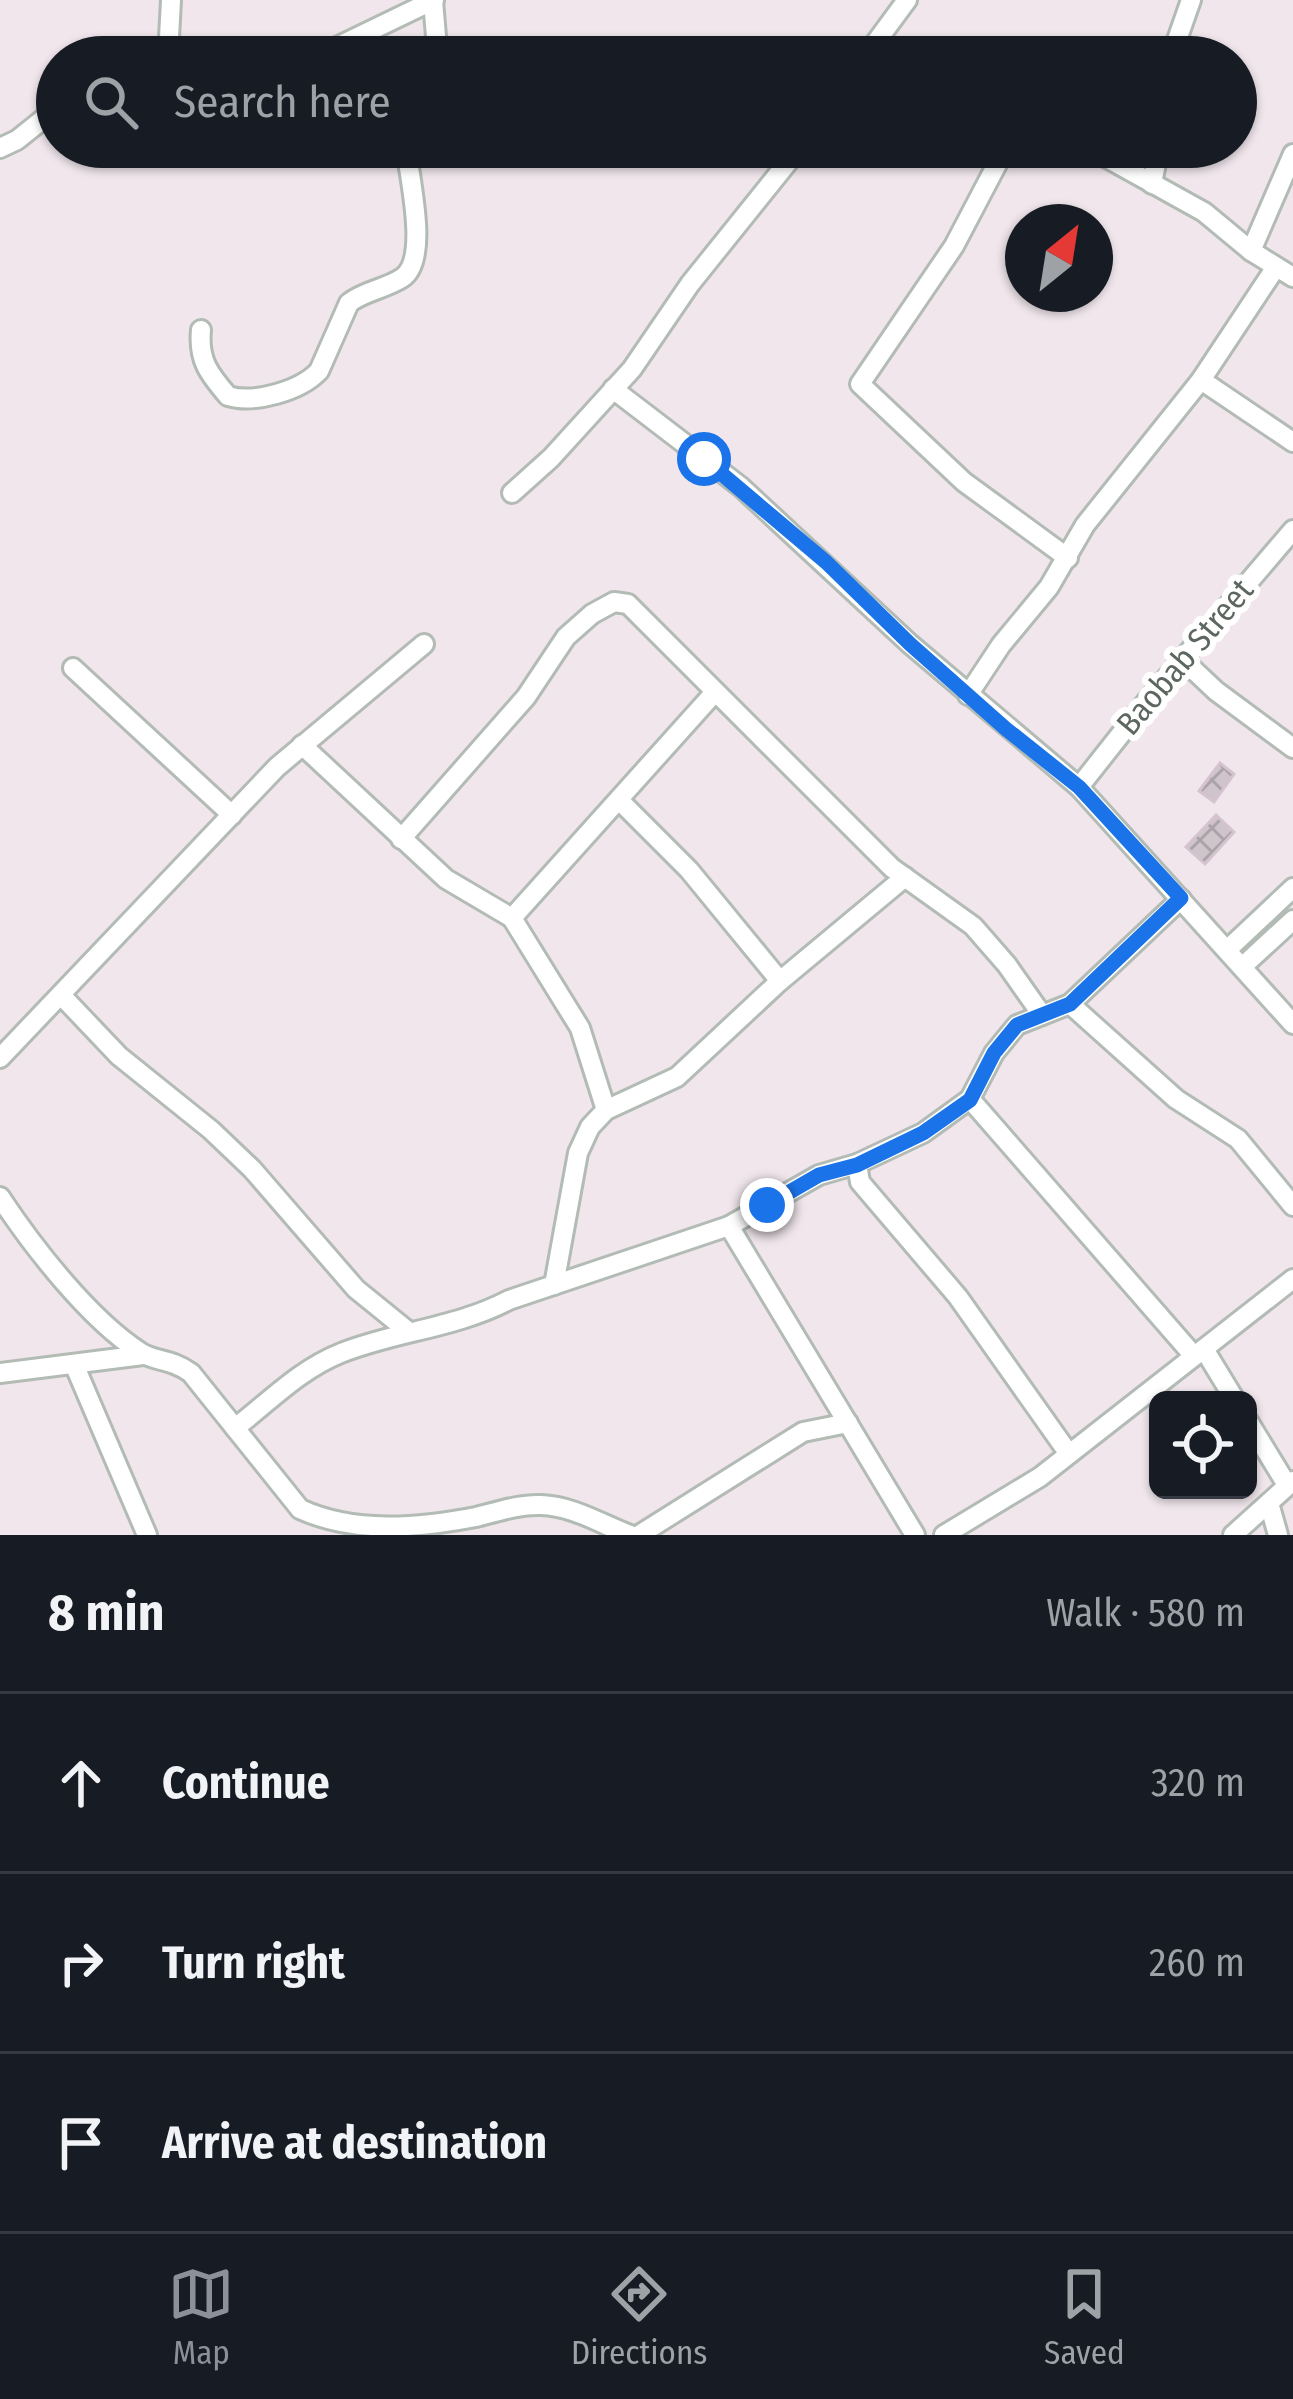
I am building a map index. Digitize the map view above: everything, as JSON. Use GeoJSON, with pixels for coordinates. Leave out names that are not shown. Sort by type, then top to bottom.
{"type":"FeatureCollection","features":[{"type":"Feature","properties":{"kind":"street"},"geometry":{"type":"LineString","coordinates":[[169,36],[171,0]]}},
{"type":"Feature","properties":{"kind":"street"},"geometry":{"type":"LineString","coordinates":[[359,36],[434,0],[436,36]]}},
{"type":"Feature","properties":{"kind":"street"},"geometry":{"type":"LineString","coordinates":[[880,36],[907,0]]}},
{"type":"Feature","properties":{"kind":"street"},"geometry":{"type":"LineString","coordinates":[[1179,36],[1191,0]]}},
{"type":"Feature","properties":{"kind":"street"},"geometry":{"type":"LineString","coordinates":[[0,148],[36,124]]}},
{"type":"Feature","properties":{"kind":"street"},"geometry":{"type":"LineString","coordinates":[[1251,250],[1293,154]]}},
{"type":"Feature","properties":{"kind":"street"},"geometry":{"type":"LineString","coordinates":[[201,330],[205,368],[228,396],[249,399],[311,380],[349,303],[402,278],[414,261],[417,236],[409,168]]}},
{"type":"Feature","properties":{"kind":"street"},"geometry":{"type":"LineString","coordinates":[[512,493],[614,389],[783,168]]}},
{"type":"Feature","properties":{"kind":"street"},"geometry":{"type":"LineString","coordinates":[[995,168],[954,246],[860,384],[964,482],[1068,558]]}},
{"type":"Feature","properties":{"kind":"street"},"geometry":{"type":"LineString","coordinates":[[968,695],[1068,558],[1085,525],[1285,272],[1204,212],[1124,168]]}},
{"type":"Feature","properties":{"kind":"street"},"geometry":{"type":"LineString","coordinates":[[1152,184],[1155,168]]}},
{"type":"Feature","properties":{"kind":"street"},"geometry":{"type":"LineString","coordinates":[[1201,380],[1293,442]]}},
{"type":"Feature","properties":{"kind":"street"},"geometry":{"type":"LineString","coordinates":[[614,389],[741,487],[968,695],[1079,787],[1293,1024]]}},
{"type":"Feature","properties":{"kind":"street","name":"Baobab Street"},"geometry":{"type":"LineString","coordinates":[[1079,787],[1293,530]]}},
{"type":"Feature","properties":{"kind":"street"},"geometry":{"type":"LineString","coordinates":[[401,839],[526,697],[566,637],[614,602],[628,604],[905,877],[973,926],[1042,1015]]}},
{"type":"Feature","properties":{"kind":"street"},"geometry":{"type":"LineString","coordinates":[[0,1058],[302,745],[424,644]]}},
{"type":"Feature","properties":{"kind":"street"},"geometry":{"type":"LineString","coordinates":[[1182,659],[1216,691],[1293,748]]}},
{"type":"Feature","properties":{"kind":"street"},"geometry":{"type":"LineString","coordinates":[[73,668],[232,815]]}},
{"type":"Feature","properties":{"kind":"street"},"geometry":{"type":"LineString","coordinates":[[512,918],[715,692]]}},
{"type":"Feature","properties":{"kind":"street"},"geometry":{"type":"LineString","coordinates":[[302,745],[446,879],[512,918],[580,1028],[607,1110]]}},
{"type":"Feature","properties":{"kind":"street"},"geometry":{"type":"LineString","coordinates":[[619,800],[689,870],[779,981]]}},
{"type":"Feature","properties":{"kind":"street"},"geometry":{"type":"LineString","coordinates":[[554,1285],[578,1153],[590,1126],[607,1110],[676,1077],[779,981],[905,877]]}},
{"type":"Feature","properties":{"kind":"street"},"geometry":{"type":"LineString","coordinates":[[1227,950],[1293,888]]}},
{"type":"Feature","properties":{"kind":"street"},"geometry":{"type":"LineString","coordinates":[[235,1428],[297,1374],[337,1355],[477,1317],[509,1300],[729,1226],[819,1175],[857,1165],[923,1133],[970,1100],[994,1053],[1017,1025],[1070,1004],[1181,898]]}},
{"type":"Feature","properties":{"kind":"street"},"geometry":{"type":"LineString","coordinates":[[1242,967],[1293,920]]}},
{"type":"Feature","properties":{"kind":"street"},"geometry":{"type":"LineString","coordinates":[[61,994],[119,1056],[225,1143],[356,1289],[409,1332]]}},
{"type":"Feature","properties":{"kind":"street"},"geometry":{"type":"LineString","coordinates":[[1070,1004],[1176,1099],[1238,1139],[1293,1206]]}},
{"type":"Feature","properties":{"kind":"street"},"geometry":{"type":"LineString","coordinates":[[970,1100],[1228,1391]]}},
{"type":"Feature","properties":{"kind":"street"},"geometry":{"type":"LineString","coordinates":[[857,1165],[860,1182],[958,1297],[1069,1454]]}},
{"type":"Feature","properties":{"kind":"street"},"geometry":{"type":"LineString","coordinates":[[0,1197],[48,1265],[143,1355]]}},
{"type":"Feature","properties":{"kind":"street"},"geometry":{"type":"LineString","coordinates":[[729,1226],[916,1535]]}},
{"type":"Feature","properties":{"kind":"street"},"geometry":{"type":"LineString","coordinates":[[944,1535],[1040,1477],[1293,1279]]}},
{"type":"Feature","properties":{"kind":"street"},"geometry":{"type":"LineString","coordinates":[[0,1372],[143,1355],[172,1359],[191,1373],[300,1509],[320,1518],[433,1530],[542,1505],[579,1513],[630,1535]]}},
{"type":"Feature","properties":{"kind":"street"},"geometry":{"type":"LineString","coordinates":[[74,1364],[147,1535]]}},
{"type":"Feature","properties":{"kind":"street"},"geometry":{"type":"LineString","coordinates":[[639,1535],[803,1432],[848,1424]]}},
{"type":"Feature","properties":{"kind":"street"},"geometry":{"type":"LineString","coordinates":[[1233,1535],[1290,1483],[1257,1434]]}},
{"type":"Feature","properties":{"kind":"street"},"geometry":{"type":"LineString","coordinates":[[1270,1503],[1278,1535]]}},
{"type":"Feature","properties":{"kind":"building"},"geometry":{"type":"Polygon","coordinates":[[[1220,763],[1234,774],[1214,802],[1199,791],[1220,763]]]}},
{"type":"Feature","properties":{"kind":"building"},"geometry":{"type":"Polygon","coordinates":[[[1216,815],[1234,832],[1205,864],[1186,847],[1216,815]]]}},
{"type":"Feature","properties":{"kind":"route"},"geometry":{"type":"LineString","coordinates":[[704,459],[826,562],[1006,729],[1079,787],[1181,898],[1070,1004],[1017,1025],[994,1053],[970,1100],[923,1133],[857,1165],[819,1175],[767,1205]]}}]}
